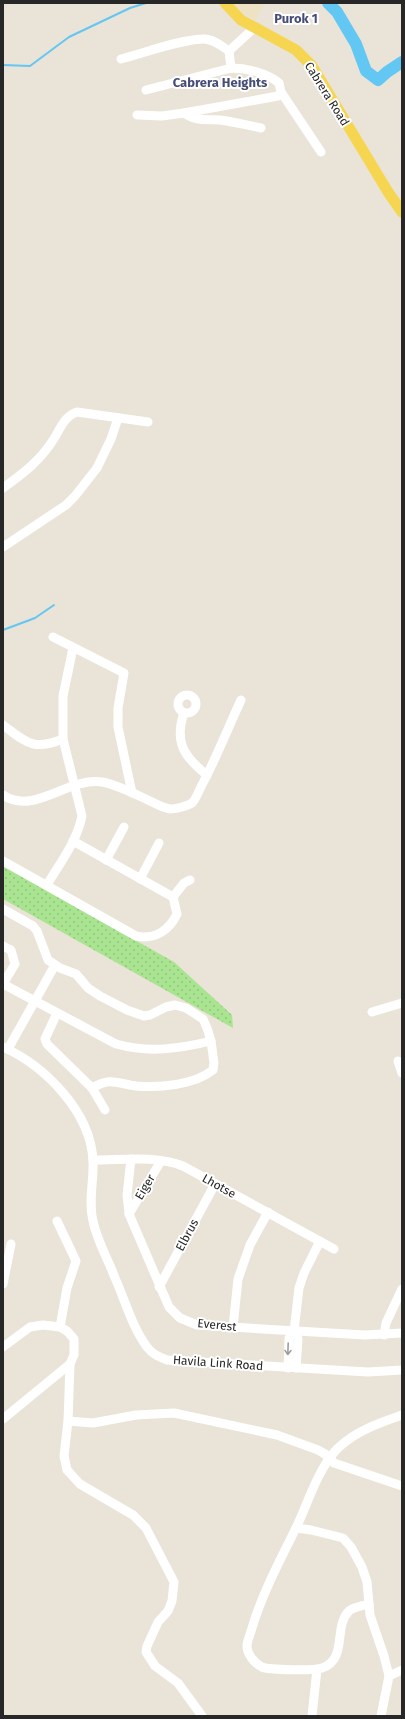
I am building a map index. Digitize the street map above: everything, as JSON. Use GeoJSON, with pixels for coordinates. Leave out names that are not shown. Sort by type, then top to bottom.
{"type":"FeatureCollection","features":[{"type":"Feature","properties":{"kind":"main road","name":"Cabrera Road"},"geometry":{"type":"LineString","coordinates":[[225,3],[241,20],[296,50],[312,66],[388,192],[402,212]]}},
{"type":"Feature","properties":{"kind":"street"},"geometry":{"type":"LineString","coordinates":[[231,68],[230,51],[254,28]]}},
{"type":"Feature","properties":{"kind":"street"},"geometry":{"type":"LineString","coordinates":[[121,59],[182,42],[205,39],[217,43],[230,51]]}},
{"type":"Feature","properties":{"kind":"street"},"geometry":{"type":"LineString","coordinates":[[146,90],[231,68],[240,68],[272,77],[279,83],[281,92],[321,152]]}},
{"type":"Feature","properties":{"kind":"street"},"geometry":{"type":"LineString","coordinates":[[137,115],[162,116],[184,114],[278,96],[281,92]]}},
{"type":"Feature","properties":{"kind":"street"},"geometry":{"type":"LineString","coordinates":[[184,114],[190,118],[218,120],[261,128]]}},
{"type":"Feature","properties":{"kind":"street"},"geometry":{"type":"LineString","coordinates":[[3,488],[39,460],[48,450],[65,420],[71,414],[77,412],[148,422]]}},
{"type":"Feature","properties":{"kind":"street"},"geometry":{"type":"LineString","coordinates":[[3,547],[66,505],[75,496],[97,468],[111,439],[118,418]]}},
{"type":"Feature","properties":{"kind":"street"},"geometry":{"type":"LineString","coordinates":[[53,637],[72,648],[124,673],[118,708],[118,726],[132,793]]}},
{"type":"Feature","properties":{"kind":"street"},"geometry":{"type":"LineString","coordinates":[[47,884],[73,841],[80,827],[82,816],[73,785],[63,739],[63,696],[72,648]]}},
{"type":"Feature","properties":{"kind":"street"},"geometry":{"type":"LineString","coordinates":[[3,795],[8,798],[26,802],[36,800],[73,785],[88,782],[100,782],[132,793],[170,809],[184,806],[192,802],[207,775],[241,700]]}},
{"type":"Feature","properties":{"kind":"street"},"geometry":{"type":"LineString","coordinates":[[184,713],[180,731],[181,743],[186,755],[194,765],[207,775]]}},
{"type":"Feature","properties":{"kind":"street"},"geometry":{"type":"LineString","coordinates":[[3,725],[31,744],[41,746],[63,739]]}},
{"type":"Feature","properties":{"kind":"street"},"geometry":{"type":"LineString","coordinates":[[106,860],[124,827]]}},
{"type":"Feature","properties":{"kind":"street"},"geometry":{"type":"LineString","coordinates":[[3,860],[136,936],[144,938],[154,937],[173,924],[177,914],[173,897],[73,841]]}},
{"type":"Feature","properties":{"kind":"street"},"geometry":{"type":"LineString","coordinates":[[140,879],[159,844]]}},
{"type":"Feature","properties":{"kind":"street"},"geometry":{"type":"LineString","coordinates":[[173,897],[184,883],[190,880]]}},
{"type":"Feature","properties":{"kind":"street"},"geometry":{"type":"LineString","coordinates":[[3,909],[33,926],[37,931],[48,960],[55,965],[76,974],[88,988],[100,996],[127,1010],[144,1016],[175,1005],[186,1008],[203,1020],[207,1028],[211,1041],[214,1062],[213,1070],[205,1076],[166,1085],[137,1086],[110,1081],[103,1082],[92,1088]]}},
{"type":"Feature","properties":{"kind":"street"},"geometry":{"type":"LineString","coordinates":[[3,946],[11,950],[15,964],[3,984],[116,1044],[134,1048],[158,1050],[183,1048],[211,1041]]}},
{"type":"Feature","properties":{"kind":"street"},"geometry":{"type":"LineString","coordinates":[[5,1048],[55,965]]}},
{"type":"Feature","properties":{"kind":"street"},"geometry":{"type":"LineString","coordinates":[[372,1012],[402,1004]]}},
{"type":"Feature","properties":{"kind":"street"},"geometry":{"type":"LineString","coordinates":[[57,1013],[45,1039],[47,1044],[92,1088],[104,1110]]}},
{"type":"Feature","properties":{"kind":"street","name":"Havila Link Road"},"geometry":{"type":"LineString","coordinates":[[5,1048],[21,1056],[57,1087],[69,1101],[87,1131],[92,1144],[93,1160],[91,1202],[93,1221],[133,1320],[148,1348],[155,1355],[167,1360],[292,1368],[368,1372],[402,1370]]}},
{"type":"Feature","properties":{"kind":"street"},"geometry":{"type":"LineString","coordinates":[[398,1060],[402,1073]]}},
{"type":"Feature","properties":{"kind":"street","name":"Lhotse"},"geometry":{"type":"LineString","coordinates":[[93,1160],[131,1159],[173,1162],[183,1166],[334,1249]]}},
{"type":"Feature","properties":{"kind":"street","name":"Everest"},"geometry":{"type":"LineString","coordinates":[[131,1159],[127,1195],[129,1214],[169,1307],[180,1318],[198,1325],[364,1335],[402,1333]]}},
{"type":"Feature","properties":{"kind":"street","name":"Eiger"},"geometry":{"type":"LineString","coordinates":[[129,1214],[161,1161]]}},
{"type":"Feature","properties":{"kind":"street","name":"Elbrus"},"geometry":{"type":"LineString","coordinates":[[160,1287],[215,1184]]}},
{"type":"Feature","properties":{"kind":"street"},"geometry":{"type":"LineString","coordinates":[[233,1327],[238,1279],[250,1245],[268,1212]]}},
{"type":"Feature","properties":{"kind":"street"},"geometry":{"type":"LineString","coordinates":[[57,1221],[76,1261],[67,1288],[60,1327]]}},
{"type":"Feature","properties":{"kind":"street"},"geometry":{"type":"LineString","coordinates":[[292,1368],[298,1339],[294,1331],[299,1288],[304,1273],[320,1241]]}},
{"type":"Feature","properties":{"kind":"street"},"geometry":{"type":"LineString","coordinates":[[3,1284],[11,1244]]}},
{"type":"Feature","properties":{"kind":"street"},"geometry":{"type":"LineString","coordinates":[[384,1335],[386,1324],[402,1289]]}},
{"type":"Feature","properties":{"kind":"street"},"geometry":{"type":"LineString","coordinates":[[3,1347],[30,1327],[43,1325],[60,1327],[67,1331],[74,1339],[74,1355],[70,1364],[68,1421],[64,1456],[67,1470],[80,1484],[133,1515],[146,1528],[174,1582],[172,1601],[168,1611],[158,1622],[147,1646],[146,1652],[149,1659],[155,1666],[178,1683],[202,1716]]}},
{"type":"Feature","properties":{"kind":"street"},"geometry":{"type":"LineString","coordinates":[[3,1419],[70,1364]]}},
{"type":"Feature","properties":{"kind":"street"},"geometry":{"type":"LineString","coordinates":[[68,1421],[92,1423],[136,1415],[174,1413],[277,1434],[318,1450],[334,1463],[402,1486]]}},
{"type":"Feature","properties":{"kind":"street"},"geometry":{"type":"LineString","coordinates":[[369,1604],[350,1610],[345,1616],[341,1629],[338,1652],[331,1663],[316,1669],[306,1670],[262,1667],[251,1658],[247,1646],[256,1615],[311,1492],[330,1459],[337,1449],[346,1441],[362,1431],[402,1415]]}},
{"type":"Feature","properties":{"kind":"street"},"geometry":{"type":"LineString","coordinates":[[296,1528],[343,1538],[352,1547],[362,1567],[367,1582],[373,1628],[384,1656],[389,1676],[381,1716]]}},
{"type":"Feature","properties":{"kind":"street"},"geometry":{"type":"LineString","coordinates":[[309,1716],[316,1669]]}},
{"type":"Feature","properties":{"kind":"street"},"geometry":{"type":"LineString","coordinates":[[389,1676],[402,1670]]}},
{"type":"Feature","properties":{"kind":"shaded area"},"geometry":{"type":"Polygon","coordinates":[[[233,3],[265,3],[255,20],[243,13],[233,3]]]}},
{"type":"Feature","properties":{"kind":"green space"},"geometry":{"type":"Polygon","coordinates":[[[3,866],[174,962],[232,1015],[233,1028],[3,899],[3,866]]]}},
{"type":"Feature","properties":{"kind":"waterway"},"geometry":{"type":"LineString","coordinates":[[3,65],[30,66],[69,37],[130,8],[146,3]]}},
{"type":"Feature","properties":{"kind":"waterway"},"geometry":{"type":"LineString","coordinates":[[328,3],[337,12],[356,44],[366,71],[378,80],[402,62]]}},
{"type":"Feature","properties":{"kind":"waterway"},"geometry":{"type":"LineString","coordinates":[[3,630],[35,618],[54,605]]}},
{"type":"Feature","properties":{"kind":"district","name":"Purok 1"},"geometry":{"type":"Point","coordinates":[296,18]}},
{"type":"Feature","properties":{"kind":"district","name":"Cabrera Heights"},"geometry":{"type":"Point","coordinates":[220,82]}}]}
